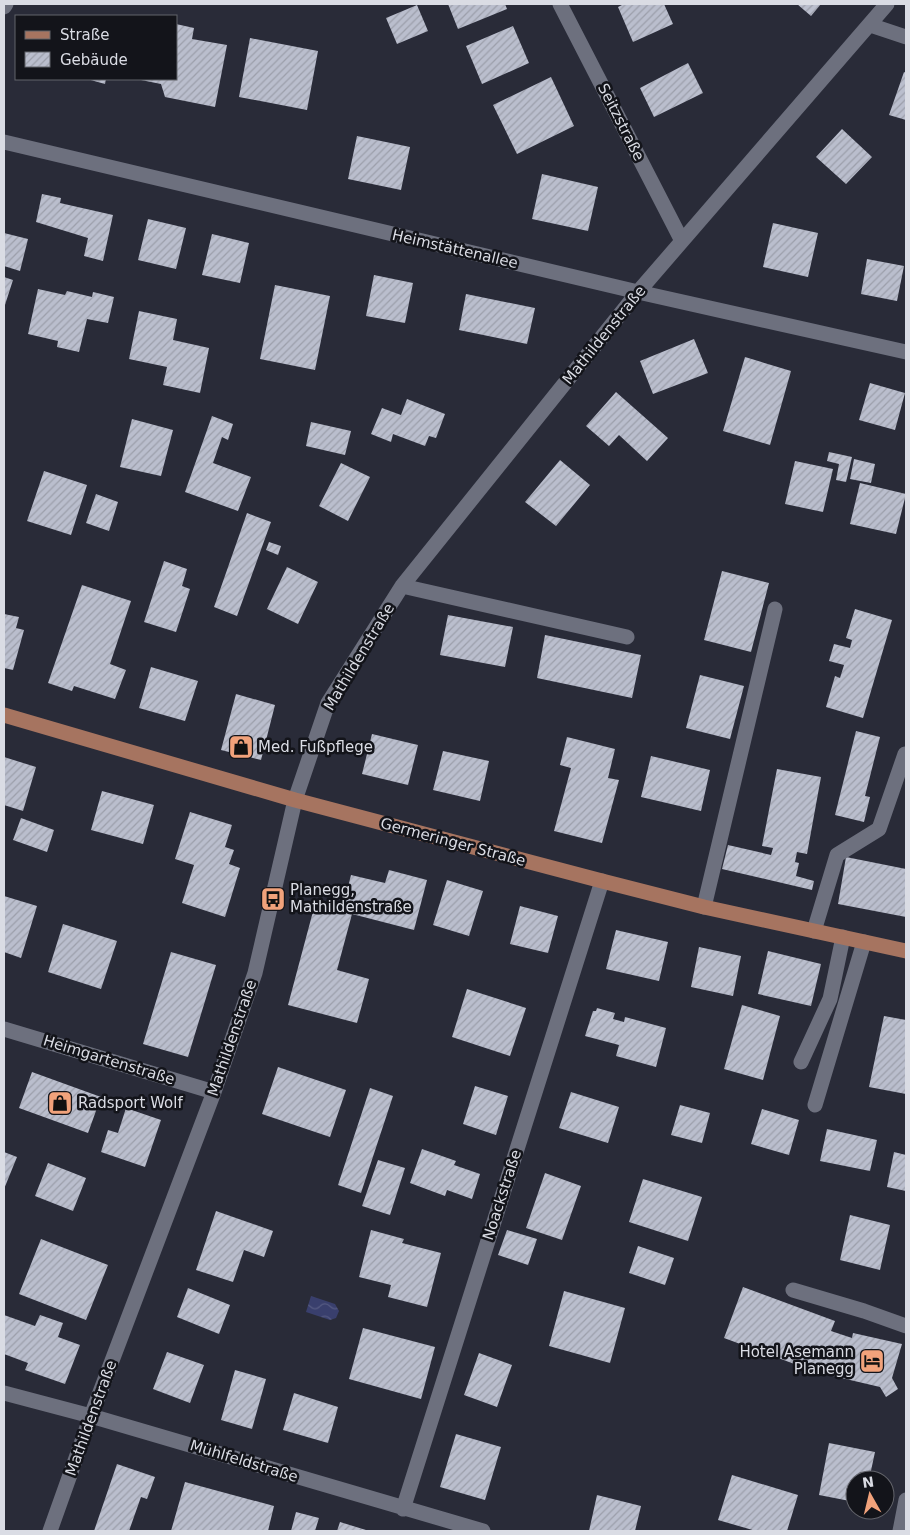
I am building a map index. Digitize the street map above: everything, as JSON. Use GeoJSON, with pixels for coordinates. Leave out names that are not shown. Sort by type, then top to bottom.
{"type":"FeatureCollection","features":[{"type":"Feature","properties":{"kind":"main road","name":"Germeringer Straße"},"geometry":{"type":"LineString","coordinates":[[4,715],[295,800],[602,881],[704,907],[906,952]]}},
{"type":"Feature","properties":{"kind":"street","name":"Seitzstraße"},"geometry":{"type":"LineString","coordinates":[[560,4],[682,241]]}},
{"type":"Feature","properties":{"kind":"street","name":"Mathildenstraße"},"geometry":{"type":"LineString","coordinates":[[50,1531],[91,1416],[214,1092],[255,973],[295,800],[328,703],[402,586],[638,292],[887,4]]}},
{"type":"Feature","properties":{"kind":"street"},"geometry":{"type":"LineString","coordinates":[[870,25],[906,37]]}},
{"type":"Feature","properties":{"kind":"street","name":"Heimstättenallee"},"geometry":{"type":"LineString","coordinates":[[4,142],[638,292],[906,352]]}},
{"type":"Feature","properties":{"kind":"street"},"geometry":{"type":"LineString","coordinates":[[402,586],[626,637]]}},
{"type":"Feature","properties":{"kind":"street"},"geometry":{"type":"LineString","coordinates":[[704,907],[775,609]]}},
{"type":"Feature","properties":{"kind":"street"},"geometry":{"type":"LineString","coordinates":[[814,931],[837,856],[879,829],[905,754]]}},
{"type":"Feature","properties":{"kind":"street","name":"Noackstraße"},"geometry":{"type":"LineString","coordinates":[[403,1508],[602,881]]}},
{"type":"Feature","properties":{"kind":"street"},"geometry":{"type":"LineString","coordinates":[[801,1062],[830,999],[843,937]]}},
{"type":"Feature","properties":{"kind":"street"},"geometry":{"type":"LineString","coordinates":[[815,1105],[864,942]]}},
{"type":"Feature","properties":{"kind":"street","name":"Heimgartenstraße"},"geometry":{"type":"LineString","coordinates":[[4,1028],[214,1092]]}},
{"type":"Feature","properties":{"kind":"street"},"geometry":{"type":"LineString","coordinates":[[793,1290],[864,1311],[906,1326]]}},
{"type":"Feature","properties":{"kind":"street","name":"Mühlfeldstraße"},"geometry":{"type":"LineString","coordinates":[[4,1393],[91,1416],[483,1531]]}},
{"type":"Feature","properties":{"kind":"street"},"geometry":{"type":"LineString","coordinates":[[900,1531],[906,1500]]}},
{"type":"Feature","properties":{"kind":"water"},"geometry":{"type":"Polygon","coordinates":[[[311,1296],[335,1304],[339,1311],[336,1318],[330,1320],[306,1312],[311,1296]]]}},
{"type":"Feature","properties":{"kind":"building"},"geometry":{"type":"Polygon","coordinates":[[[448,4],[505,4],[507,9],[458,29],[448,4]]]}},
{"type":"Feature","properties":{"kind":"building"},"geometry":{"type":"Polygon","coordinates":[[[624,4],[664,4],[673,24],[633,42],[618,7],[624,4]]]}},
{"type":"Feature","properties":{"kind":"building"},"geometry":{"type":"Polygon","coordinates":[[[797,4],[821,4],[811,16],[797,4]]]}},
{"type":"Feature","properties":{"kind":"building"},"geometry":{"type":"Polygon","coordinates":[[[417,5],[428,31],[397,44],[386,18],[417,5]]]}},
{"type":"Feature","properties":{"kind":"building"},"geometry":{"type":"Polygon","coordinates":[[[178,24],[194,28],[192,39],[227,45],[215,107],[165,97],[161,84],[141,80],[178,80],[178,24]]]}},
{"type":"Feature","properties":{"kind":"building"},"geometry":{"type":"Polygon","coordinates":[[[513,26],[529,63],[482,84],[466,46],[513,26]]]}},
{"type":"Feature","properties":{"kind":"building"},"geometry":{"type":"Polygon","coordinates":[[[250,38],[318,51],[307,110],[239,97],[250,38]]]}},
{"type":"Feature","properties":{"kind":"building"},"geometry":{"type":"Polygon","coordinates":[[[688,63],[703,93],[654,117],[640,88],[688,63]]]}},
{"type":"Feature","properties":{"kind":"building"},"geometry":{"type":"Polygon","coordinates":[[[904,72],[906,73],[906,120],[889,115],[904,72]]]}},
{"type":"Feature","properties":{"kind":"building"},"geometry":{"type":"Polygon","coordinates":[[[551,77],[574,126],[517,154],[493,105],[551,77]]]}},
{"type":"Feature","properties":{"kind":"building"},"geometry":{"type":"Polygon","coordinates":[[[91,80],[106,80],[105,84],[91,80]]]}},
{"type":"Feature","properties":{"kind":"building"},"geometry":{"type":"Polygon","coordinates":[[[842,129],[872,157],[846,184],[816,157],[842,129]]]}},
{"type":"Feature","properties":{"kind":"building"},"geometry":{"type":"Polygon","coordinates":[[[357,136],[410,147],[401,190],[348,179],[357,136]]]}},
{"type":"Feature","properties":{"kind":"building"},"geometry":{"type":"Polygon","coordinates":[[[542,174],[598,187],[588,231],[532,219],[542,174]]]}},
{"type":"Feature","properties":{"kind":"building"},"geometry":{"type":"Polygon","coordinates":[[[42,194],[61,198],[60,203],[113,215],[103,261],[84,256],[88,238],[36,222],[42,194]]]}},
{"type":"Feature","properties":{"kind":"building"},"geometry":{"type":"Polygon","coordinates":[[[148,219],[186,228],[176,269],[138,260],[148,219]]]}},
{"type":"Feature","properties":{"kind":"building"},"geometry":{"type":"Polygon","coordinates":[[[773,223],[818,233],[808,277],[763,267],[773,223]]]}},
{"type":"Feature","properties":{"kind":"building"},"geometry":{"type":"Polygon","coordinates":[[[4,233],[28,239],[20,271],[4,266],[4,233]]]}},
{"type":"Feature","properties":{"kind":"building"},"geometry":{"type":"Polygon","coordinates":[[[212,234],[249,243],[240,283],[202,275],[212,234]]]}},
{"type":"Feature","properties":{"kind":"building"},"geometry":{"type":"Polygon","coordinates":[[[867,259],[904,266],[897,301],[861,294],[867,259]]]}},
{"type":"Feature","properties":{"kind":"building"},"geometry":{"type":"Polygon","coordinates":[[[374,275],[413,283],[405,323],[366,316],[374,275]]]}},
{"type":"Feature","properties":{"kind":"building"},"geometry":{"type":"Polygon","coordinates":[[[4,277],[13,280],[4,308],[4,277]]]}},
{"type":"Feature","properties":{"kind":"building"},"geometry":{"type":"Polygon","coordinates":[[[275,285],[330,296],[315,370],[260,359],[275,285]]]}},
{"type":"Feature","properties":{"kind":"building"},"geometry":{"type":"Polygon","coordinates":[[[38,289],[65,295],[67,291],[92,297],[93,292],[114,297],[108,323],[87,319],[79,352],[57,347],[58,341],[28,334],[38,289]]]}},
{"type":"Feature","properties":{"kind":"building"},"geometry":{"type":"Polygon","coordinates":[[[466,294],[535,308],[527,344],[459,330],[466,294]]]}},
{"type":"Feature","properties":{"kind":"building"},"geometry":{"type":"Polygon","coordinates":[[[139,311],[177,319],[173,340],[209,348],[200,393],[163,385],[167,367],[129,359],[139,311]]]}},
{"type":"Feature","properties":{"kind":"building"},"geometry":{"type":"Polygon","coordinates":[[[694,339],[708,373],[653,394],[640,361],[694,339]]]}},
{"type":"Feature","properties":{"kind":"building"},"geometry":{"type":"Polygon","coordinates":[[[745,357],[791,371],[770,445],[723,431],[745,357]]]}},
{"type":"Feature","properties":{"kind":"building"},"geometry":{"type":"Polygon","coordinates":[[[870,383],[905,393],[895,430],[859,420],[870,383]]]}},
{"type":"Feature","properties":{"kind":"building"},"geometry":{"type":"Polygon","coordinates":[[[616,392],[668,438],[647,461],[619,435],[609,446],[586,426],[616,392]]]}},
{"type":"Feature","properties":{"kind":"building"},"geometry":{"type":"Polygon","coordinates":[[[407,399],[445,414],[436,438],[429,436],[425,446],[393,434],[391,442],[371,434],[382,408],[401,415],[407,399]]]}},
{"type":"Feature","properties":{"kind":"building"},"geometry":{"type":"Polygon","coordinates":[[[212,416],[233,424],[228,440],[222,437],[213,463],[251,477],[238,511],[185,492],[212,416]]]}},
{"type":"Feature","properties":{"kind":"building"},"geometry":{"type":"Polygon","coordinates":[[[132,419],[173,430],[161,476],[120,467],[132,419]]]}},
{"type":"Feature","properties":{"kind":"building"},"geometry":{"type":"Polygon","coordinates":[[[311,422],[351,431],[345,455],[306,446],[311,422]]]}},
{"type":"Feature","properties":{"kind":"building"},"geometry":{"type":"Polygon","coordinates":[[[829,452],[852,457],[846,482],[836,480],[839,464],[827,461],[829,452]]]}},
{"type":"Feature","properties":{"kind":"building"},"geometry":{"type":"Polygon","coordinates":[[[854,459],[875,464],[871,483],[850,479],[854,459]]]}},
{"type":"Feature","properties":{"kind":"building"},"geometry":{"type":"Polygon","coordinates":[[[560,460],[590,485],[556,526],[525,502],[560,460]]]}},
{"type":"Feature","properties":{"kind":"building"},"geometry":{"type":"Polygon","coordinates":[[[795,461],[833,469],[823,512],[785,504],[795,461]]]}},
{"type":"Feature","properties":{"kind":"building"},"geometry":{"type":"Polygon","coordinates":[[[341,463],[370,477],[348,521],[319,506],[341,463]]]}},
{"type":"Feature","properties":{"kind":"building"},"geometry":{"type":"Polygon","coordinates":[[[44,471],[87,485],[71,535],[27,521],[44,471]]]}},
{"type":"Feature","properties":{"kind":"building"},"geometry":{"type":"Polygon","coordinates":[[[860,483],[906,494],[896,534],[850,524],[860,483]]]}},
{"type":"Feature","properties":{"kind":"building"},"geometry":{"type":"Polygon","coordinates":[[[96,494],[118,502],[109,531],[86,523],[96,494]]]}},
{"type":"Feature","properties":{"kind":"building"},"geometry":{"type":"Polygon","coordinates":[[[247,513],[271,522],[237,616],[214,607],[247,513]]]}},
{"type":"Feature","properties":{"kind":"building"},"geometry":{"type":"Polygon","coordinates":[[[269,542],[281,546],[278,555],[266,550],[269,542]]]}},
{"type":"Feature","properties":{"kind":"building"},"geometry":{"type":"Polygon","coordinates":[[[164,561],[187,569],[182,586],[190,589],[176,632],[144,622],[164,561]]]}},
{"type":"Feature","properties":{"kind":"building"},"geometry":{"type":"Polygon","coordinates":[[[287,567],[318,582],[298,624],[267,609],[287,567]]]}},
{"type":"Feature","properties":{"kind":"building"},"geometry":{"type":"Polygon","coordinates":[[[722,571],[769,583],[751,652],[704,640],[722,571]]]}},
{"type":"Feature","properties":{"kind":"building"},"geometry":{"type":"Polygon","coordinates":[[[82,585],[131,601],[110,664],[126,670],[115,699],[74,686],[72,691],[48,683],[82,585]]]}},
{"type":"Feature","properties":{"kind":"building"},"geometry":{"type":"Polygon","coordinates":[[[855,609],[892,620],[863,718],[826,707],[835,676],[840,678],[844,665],[829,661],[834,644],[850,648],[852,640],[846,638],[855,609]]]}},
{"type":"Feature","properties":{"kind":"building"},"geometry":{"type":"Polygon","coordinates":[[[4,614],[19,617],[16,628],[24,630],[13,670],[4,668],[4,614]]]}},
{"type":"Feature","properties":{"kind":"building"},"geometry":{"type":"Polygon","coordinates":[[[448,615],[513,627],[505,667],[440,655],[448,615]]]}},
{"type":"Feature","properties":{"kind":"building"},"geometry":{"type":"Polygon","coordinates":[[[545,635],[641,655],[632,698],[537,678],[545,635]]]}},
{"type":"Feature","properties":{"kind":"building"},"geometry":{"type":"Polygon","coordinates":[[[151,667],[198,681],[185,721],[139,708],[151,667]]]}},
{"type":"Feature","properties":{"kind":"building"},"geometry":{"type":"Polygon","coordinates":[[[700,675],[744,686],[730,739],[686,728],[700,675]]]}},
{"type":"Feature","properties":{"kind":"building"},"geometry":{"type":"Polygon","coordinates":[[[236,694],[275,705],[261,760],[221,750],[236,694]]]}},
{"type":"Feature","properties":{"kind":"building"},"geometry":{"type":"Polygon","coordinates":[[[856,731],[880,737],[865,796],[870,797],[864,822],[835,815],[856,731]]]}},
{"type":"Feature","properties":{"kind":"building"},"geometry":{"type":"Polygon","coordinates":[[[372,734],[418,745],[408,785],[362,774],[372,734]]]}},
{"type":"Feature","properties":{"kind":"building"},"geometry":{"type":"Polygon","coordinates":[[[567,737],[615,749],[608,778],[619,780],[602,843],[554,831],[571,768],[560,765],[567,737]]]}},
{"type":"Feature","properties":{"kind":"building"},"geometry":{"type":"Polygon","coordinates":[[[443,751],[489,761],[480,801],[433,790],[443,751]]]}},
{"type":"Feature","properties":{"kind":"building"},"geometry":{"type":"Polygon","coordinates":[[[651,756],[710,770],[701,811],[641,797],[651,756]]]}},
{"type":"Feature","properties":{"kind":"building"},"geometry":{"type":"Polygon","coordinates":[[[4,757],[36,767],[23,811],[4,805],[4,757]]]}},
{"type":"Feature","properties":{"kind":"building"},"geometry":{"type":"Polygon","coordinates":[[[777,769],[821,777],[807,854],[797,852],[795,862],[799,863],[796,876],[814,881],[812,890],[722,869],[728,845],[771,855],[773,848],[762,846],[777,769]]]}},
{"type":"Feature","properties":{"kind":"building"},"geometry":{"type":"Polygon","coordinates":[[[102,791],[154,805],[143,844],[91,830],[102,791]]]}},
{"type":"Feature","properties":{"kind":"building"},"geometry":{"type":"Polygon","coordinates":[[[190,812],[232,825],[225,847],[234,850],[229,864],[240,868],[225,917],[182,903],[194,865],[175,859],[190,812]]]}},
{"type":"Feature","properties":{"kind":"building"},"geometry":{"type":"Polygon","coordinates":[[[21,818],[54,830],[47,852],[13,840],[21,818]]]}},
{"type":"Feature","properties":{"kind":"building"},"geometry":{"type":"Polygon","coordinates":[[[846,857],[906,869],[906,917],[838,904],[846,857]]]}},
{"type":"Feature","properties":{"kind":"building"},"geometry":{"type":"Polygon","coordinates":[[[389,870],[427,880],[414,930],[352,914],[337,970],[369,979],[357,1023],[288,1005],[315,904],[342,911],[351,875],[385,883],[389,870]]]}},
{"type":"Feature","properties":{"kind":"building"},"geometry":{"type":"Polygon","coordinates":[[[447,880],[483,891],[469,936],[433,925],[447,880]]]}},
{"type":"Feature","properties":{"kind":"building"},"geometry":{"type":"Polygon","coordinates":[[[4,896],[37,906],[21,958],[4,952],[4,896]]]}},
{"type":"Feature","properties":{"kind":"building"},"geometry":{"type":"Polygon","coordinates":[[[520,906],[558,916],[548,953],[510,944],[520,906]]]}},
{"type":"Feature","properties":{"kind":"building"},"geometry":{"type":"Polygon","coordinates":[[[63,924],[117,941],[101,989],[48,972],[63,924]]]}},
{"type":"Feature","properties":{"kind":"building"},"geometry":{"type":"Polygon","coordinates":[[[616,930],[668,942],[659,981],[606,969],[616,930]]]}},
{"type":"Feature","properties":{"kind":"building"},"geometry":{"type":"Polygon","coordinates":[[[699,947],[741,956],[733,996],[691,987],[699,947]]]}},
{"type":"Feature","properties":{"kind":"building"},"geometry":{"type":"Polygon","coordinates":[[[768,951],[821,964],[811,1006],[758,994],[768,951]]]}},
{"type":"Feature","properties":{"kind":"building"},"geometry":{"type":"Polygon","coordinates":[[[171,952],[216,965],[188,1057],[143,1044],[171,952]]]}},
{"type":"Feature","properties":{"kind":"building"},"geometry":{"type":"Polygon","coordinates":[[[467,989],[526,1008],[510,1056],[452,1037],[467,989]]]}},
{"type":"Feature","properties":{"kind":"building"},"geometry":{"type":"Polygon","coordinates":[[[742,1005],[780,1016],[763,1080],[724,1069],[742,1005]]]}},
{"type":"Feature","properties":{"kind":"building"},"geometry":{"type":"Polygon","coordinates":[[[597,1008],[615,1013],[613,1019],[624,1022],[625,1017],[666,1028],[656,1067],[616,1056],[619,1045],[585,1036],[593,1011],[596,1011],[597,1008]]]}},
{"type":"Feature","properties":{"kind":"building"},"geometry":{"type":"Polygon","coordinates":[[[884,1016],[906,1020],[906,1094],[869,1087],[884,1016]]]}},
{"type":"Feature","properties":{"kind":"building"},"geometry":{"type":"Polygon","coordinates":[[[278,1067],[346,1090],[330,1137],[262,1114],[278,1067]]]}},
{"type":"Feature","properties":{"kind":"building"},"geometry":{"type":"Polygon","coordinates":[[[32,1072],[101,1097],[88,1133],[19,1108],[32,1072]]]}},
{"type":"Feature","properties":{"kind":"building"},"geometry":{"type":"Polygon","coordinates":[[[475,1086],[508,1096],[496,1135],[463,1124],[475,1086]]]}},
{"type":"Feature","properties":{"kind":"building"},"geometry":{"type":"Polygon","coordinates":[[[370,1088],[393,1096],[361,1193],[338,1185],[370,1088]]]}},
{"type":"Feature","properties":{"kind":"building"},"geometry":{"type":"Polygon","coordinates":[[[571,1092],[619,1107],[608,1143],[559,1128],[571,1092]]]}},
{"type":"Feature","properties":{"kind":"building"},"geometry":{"type":"Polygon","coordinates":[[[680,1105],[710,1113],[702,1143],[671,1135],[680,1105]]]}},
{"type":"Feature","properties":{"kind":"building"},"geometry":{"type":"Polygon","coordinates":[[[126,1108],[161,1120],[145,1167],[101,1152],[108,1130],[118,1133],[126,1108]]]}},
{"type":"Feature","properties":{"kind":"building"},"geometry":{"type":"Polygon","coordinates":[[[762,1109],[799,1120],[789,1155],[751,1144],[762,1109]]]}},
{"type":"Feature","properties":{"kind":"building"},"geometry":{"type":"Polygon","coordinates":[[[827,1129],[877,1140],[870,1171],[820,1161],[827,1129]]]}},
{"type":"Feature","properties":{"kind":"building"},"geometry":{"type":"Polygon","coordinates":[[[422,1149],[456,1161],[454,1165],[480,1174],[472,1199],[447,1190],[445,1196],[410,1183],[422,1149]]]}},
{"type":"Feature","properties":{"kind":"building"},"geometry":{"type":"Polygon","coordinates":[[[4,1152],[17,1157],[4,1189],[4,1152]]]}},
{"type":"Feature","properties":{"kind":"building"},"geometry":{"type":"Polygon","coordinates":[[[894,1152],[906,1155],[906,1191],[887,1187],[894,1152]]]}},
{"type":"Feature","properties":{"kind":"building"},"geometry":{"type":"Polygon","coordinates":[[[378,1160],[405,1168],[390,1215],[362,1206],[378,1160]]]}},
{"type":"Feature","properties":{"kind":"building"},"geometry":{"type":"Polygon","coordinates":[[[48,1163],[86,1178],[73,1211],[35,1196],[48,1163]]]}},
{"type":"Feature","properties":{"kind":"building"},"geometry":{"type":"Polygon","coordinates":[[[545,1173],[581,1186],[562,1240],[526,1228],[545,1173]]]}},
{"type":"Feature","properties":{"kind":"building"},"geometry":{"type":"Polygon","coordinates":[[[643,1179],[702,1197],[688,1241],[629,1222],[643,1179]]]}},
{"type":"Feature","properties":{"kind":"building"},"geometry":{"type":"Polygon","coordinates":[[[216,1211],[273,1231],[264,1257],[244,1250],[233,1282],[196,1270],[216,1211]]]}},
{"type":"Feature","properties":{"kind":"building"},"geometry":{"type":"Polygon","coordinates":[[[850,1215],[890,1225],[880,1270],[840,1260],[850,1215]]]}},
{"type":"Feature","properties":{"kind":"building"},"geometry":{"type":"Polygon","coordinates":[[[371,1230],[404,1239],[402,1243],[441,1253],[427,1307],[388,1297],[391,1285],[359,1277],[371,1230]]]}},
{"type":"Feature","properties":{"kind":"building"},"geometry":{"type":"Polygon","coordinates":[[[507,1230],[537,1239],[528,1265],[498,1255],[507,1230]]]}},
{"type":"Feature","properties":{"kind":"building"},"geometry":{"type":"Polygon","coordinates":[[[41,1239],[108,1265],[86,1320],[19,1294],[41,1239]]]}},
{"type":"Feature","properties":{"kind":"building"},"geometry":{"type":"Polygon","coordinates":[[[638,1246],[674,1258],[665,1285],[629,1273],[638,1246]]]}},
{"type":"Feature","properties":{"kind":"building"},"geometry":{"type":"Polygon","coordinates":[[[743,1287],[835,1321],[831,1331],[852,1338],[853,1333],[902,1344],[892,1378],[898,1389],[886,1397],[880,1387],[816,1372],[724,1338],[743,1287]]]}},
{"type":"Feature","properties":{"kind":"building"},"geometry":{"type":"Polygon","coordinates":[[[188,1288],[230,1305],[219,1334],[177,1317],[188,1288]]]}},
{"type":"Feature","properties":{"kind":"building"},"geometry":{"type":"Polygon","coordinates":[[[564,1291],[625,1308],[610,1363],[549,1346],[564,1291]]]}},
{"type":"Feature","properties":{"kind":"building"},"geometry":{"type":"Polygon","coordinates":[[[4,1315],[35,1326],[40,1315],[63,1323],[58,1337],[80,1345],[65,1384],[25,1370],[28,1363],[4,1354],[4,1315]]]}},
{"type":"Feature","properties":{"kind":"building"},"geometry":{"type":"Polygon","coordinates":[[[363,1328],[435,1347],[421,1399],[349,1379],[363,1328]]]}},
{"type":"Feature","properties":{"kind":"building"},"geometry":{"type":"Polygon","coordinates":[[[167,1352],[204,1365],[190,1403],[153,1389],[167,1352]]]}},
{"type":"Feature","properties":{"kind":"building"},"geometry":{"type":"Polygon","coordinates":[[[479,1353],[512,1365],[497,1407],[464,1395],[479,1353]]]}},
{"type":"Feature","properties":{"kind":"building"},"geometry":{"type":"Polygon","coordinates":[[[235,1370],[266,1379],[252,1429],[221,1420],[235,1370]]]}},
{"type":"Feature","properties":{"kind":"building"},"geometry":{"type":"Polygon","coordinates":[[[294,1393],[338,1407],[328,1443],[283,1430],[294,1393]]]}},
{"type":"Feature","properties":{"kind":"building"},"geometry":{"type":"Polygon","coordinates":[[[456,1434],[501,1447],[485,1500],[440,1487],[456,1434]]]}},
{"type":"Feature","properties":{"kind":"building"},"geometry":{"type":"Polygon","coordinates":[[[829,1443],[875,1452],[871,1470],[845,1470],[845,1500],[819,1495],[829,1443]]]}},
{"type":"Feature","properties":{"kind":"building"},"geometry":{"type":"Polygon","coordinates":[[[117,1464],[155,1477],[147,1499],[141,1497],[129,1531],[94,1531],[117,1464]]]}},
{"type":"Feature","properties":{"kind":"building"},"geometry":{"type":"Polygon","coordinates":[[[732,1475],[798,1495],[787,1531],[756,1531],[718,1520],[732,1475]]]}},
{"type":"Feature","properties":{"kind":"building"},"geometry":{"type":"Polygon","coordinates":[[[185,1482],[274,1506],[268,1531],[171,1531],[185,1482]]]}},
{"type":"Feature","properties":{"kind":"building"},"geometry":{"type":"Polygon","coordinates":[[[597,1495],[641,1506],[635,1531],[589,1531],[597,1495]]]}},
{"type":"Feature","properties":{"kind":"building"},"geometry":{"type":"Polygon","coordinates":[[[296,1512],[319,1518],[315,1531],[291,1531],[296,1512]]]}},
{"type":"Feature","properties":{"kind":"building"},"geometry":{"type":"Polygon","coordinates":[[[340,1522],[366,1530],[366,1531],[337,1531],[340,1522]]]}},
{"type":"Feature","properties":{"kind":"place","name":"Med. Fußpflege"},"geometry":{"type":"Point","coordinates":[241,747]}},
{"type":"Feature","properties":{"kind":"place","name":"Planegg, Mathildenstraße"},"geometry":{"type":"Point","coordinates":[273,899]}},
{"type":"Feature","properties":{"kind":"place","name":"Radsport Wolf"},"geometry":{"type":"Point","coordinates":[60,1103]}},
{"type":"Feature","properties":{"kind":"place","name":"Hotel Asemann Planegg"},"geometry":{"type":"Point","coordinates":[872,1361]}}]}
